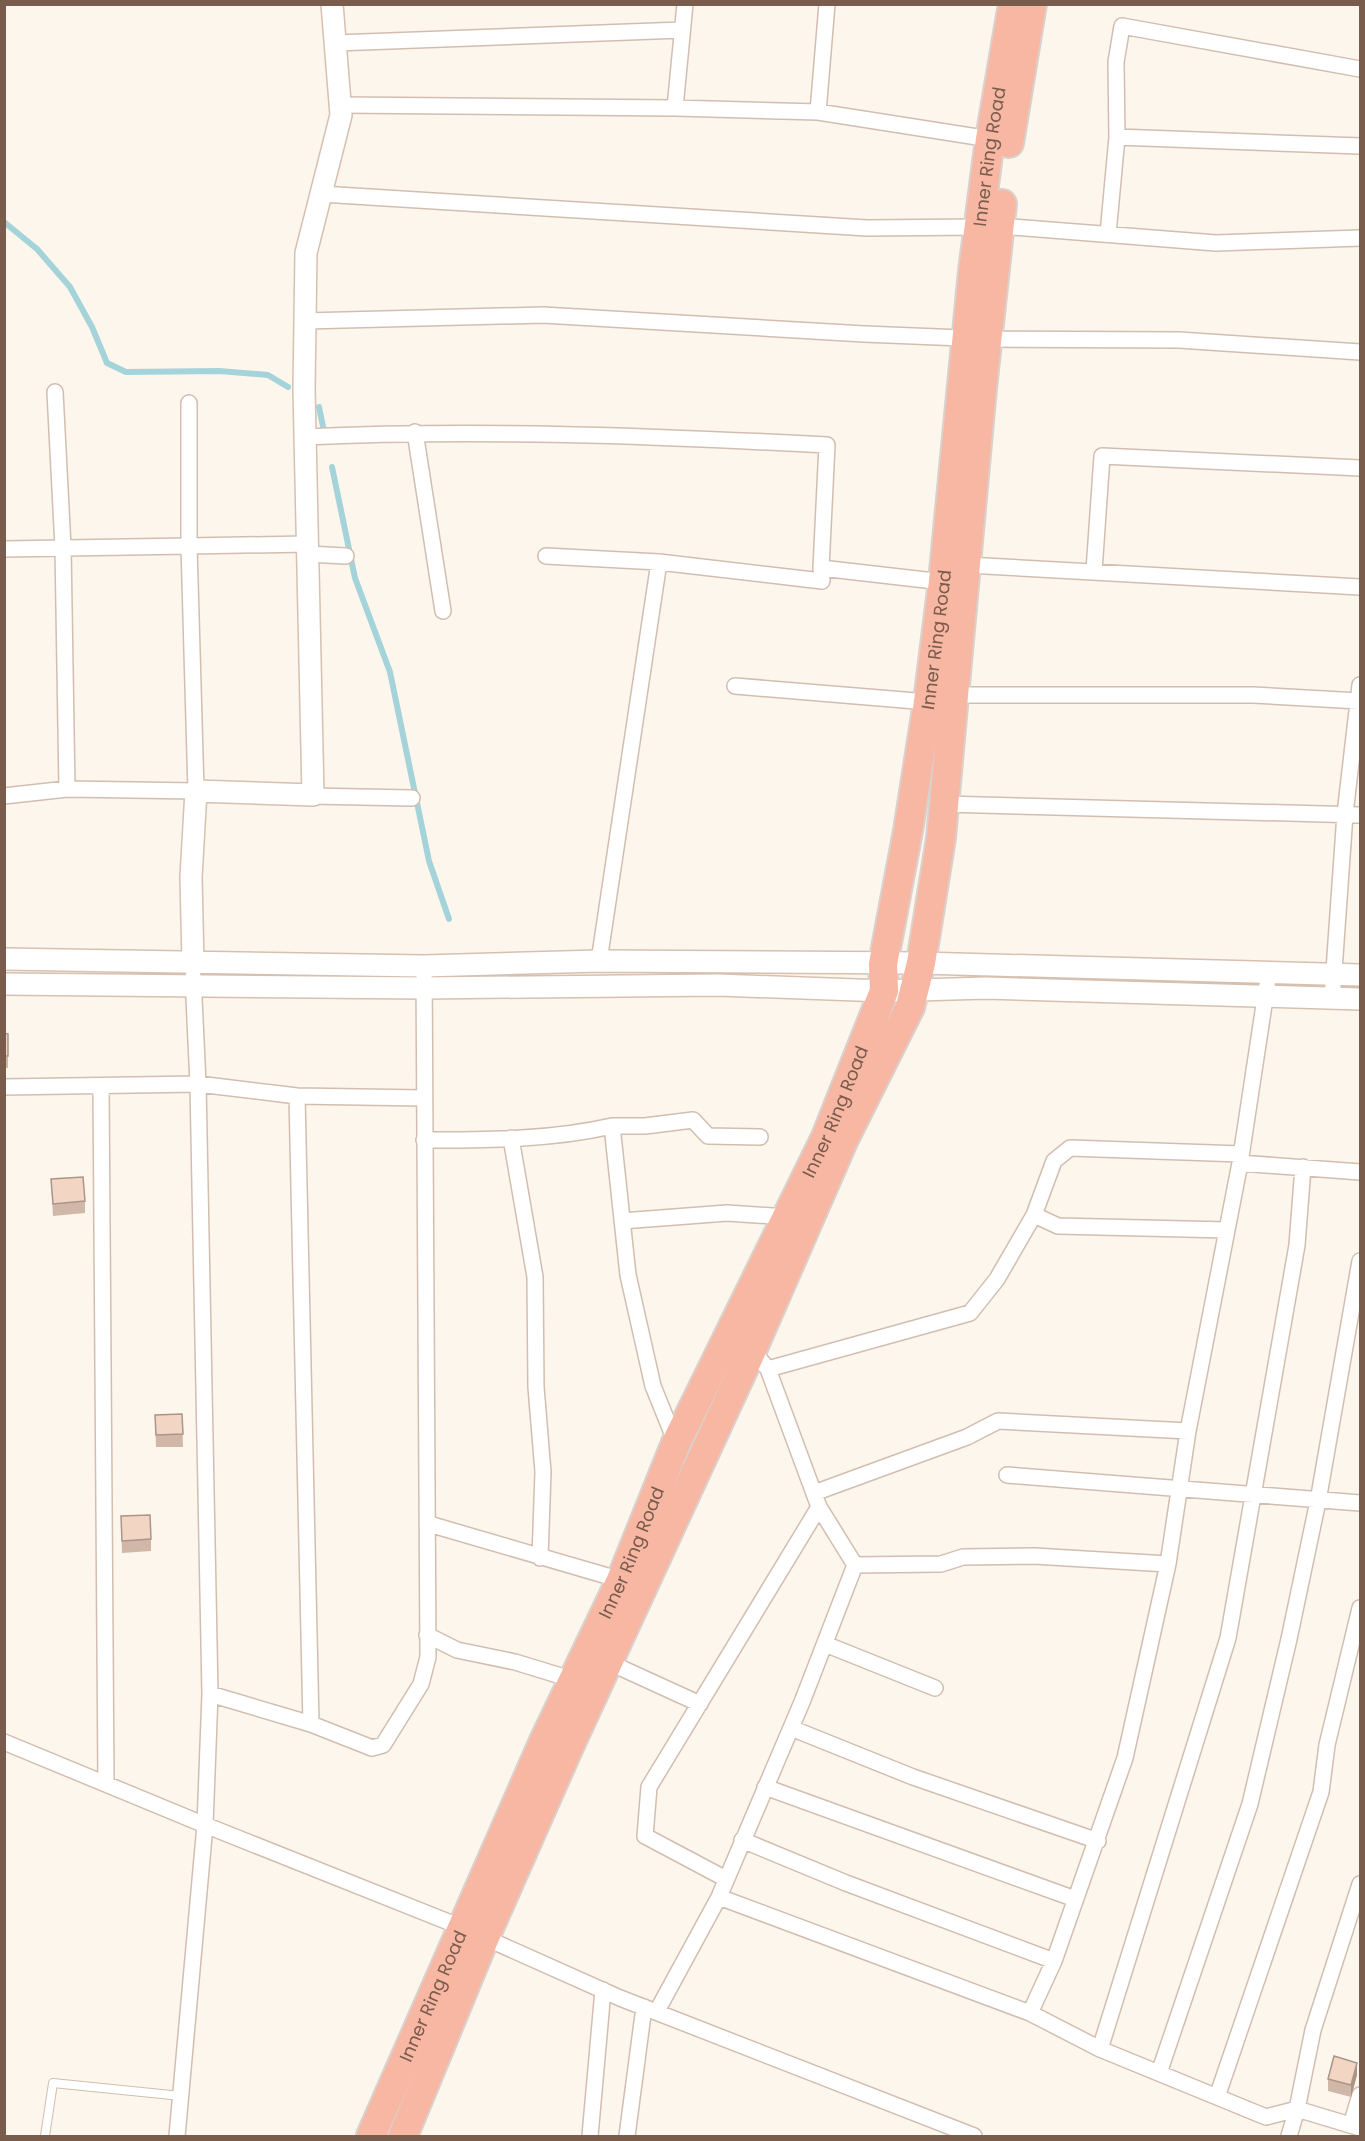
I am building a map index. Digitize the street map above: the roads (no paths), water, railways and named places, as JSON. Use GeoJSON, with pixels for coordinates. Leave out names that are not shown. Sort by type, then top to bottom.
{"type":"FeatureCollection","features":[{"type":"Feature","properties":{"kind":"highway","name":"Inner Ring Road"},"geometry":{"type":"LineString","coordinates":[[371,2136],[473,1932],[627,1670],[760,1359],[844,1140],[910,1007],[921,963],[944,804],[941,699],[943,582],[977,338],[989,226],[990,139],[1013,4]]}},
{"type":"Feature","properties":{"kind":"highway","name":"Inner Ring Road"},"geometry":{"type":"LineString","coordinates":[[989,226],[1010,140],[1032,4]]}},
{"type":"Feature","properties":{"kind":"highway","name":"Inner Ring Road"},"geometry":{"type":"LineString","coordinates":[[403,2136],[473,1932],[574,1680],[621,1581],[676,1443],[826,1137],[883,977],[967,565],[977,338]]}},
{"type":"Feature","properties":{"kind":"street"},"geometry":{"type":"LineString","coordinates":[[310,796],[313,795],[304,437],[306,253],[340,115],[332,4]]}},
{"type":"Feature","properties":{"kind":"street"},"geometry":{"type":"LineString","coordinates":[[675,108],[685,4]]}},
{"type":"Feature","properties":{"kind":"street"},"geometry":{"type":"LineString","coordinates":[[818,112],[827,4]]}},
{"type":"Feature","properties":{"kind":"street"},"geometry":{"type":"LineString","coordinates":[[1108,234],[1117,137],[1116,62],[1122,26],[1360,69]]}},
{"type":"Feature","properties":{"kind":"street"},"geometry":{"type":"LineString","coordinates":[[336,43],[682,30]]}},
{"type":"Feature","properties":{"kind":"street"},"geometry":{"type":"LineString","coordinates":[[340,105],[675,108],[818,112],[990,139]]}},
{"type":"Feature","properties":{"kind":"street"},"geometry":{"type":"LineString","coordinates":[[1117,137],[1360,146]]}},
{"type":"Feature","properties":{"kind":"street"},"geometry":{"type":"LineString","coordinates":[[321,194],[867,228],[989,226],[1216,243],[1360,238]]}},
{"type":"Feature","properties":{"kind":"street"},"geometry":{"type":"LineString","coordinates":[[305,321],[543,315],[776,330],[977,338],[1179,340],[1360,351]]}},
{"type":"Feature","properties":{"kind":"street"},"geometry":{"type":"LineString","coordinates":[[55,392],[63,547],[67,789]]}},
{"type":"Feature","properties":{"kind":"street"},"geometry":{"type":"LineString","coordinates":[[177,2136],[204,1825],[210,1694],[198,1084],[191,877],[196,791],[189,546],[189,403]]}},
{"type":"Feature","properties":{"kind":"street"},"geometry":{"type":"LineString","coordinates":[[304,437],[415,432],[633,434],[827,445],[822,581],[659,562],[546,556]]}},
{"type":"Feature","properties":{"kind":"street"},"geometry":{"type":"LineString","coordinates":[[415,432],[443,611]]}},
{"type":"Feature","properties":{"kind":"street"},"geometry":{"type":"LineString","coordinates":[[1094,571],[1102,456],[1360,468]]}},
{"type":"Feature","properties":{"kind":"street"},"geometry":{"type":"LineString","coordinates":[[4,549],[189,546],[308,549],[346,556]]}},
{"type":"Feature","properties":{"kind":"street"},"geometry":{"type":"LineString","coordinates":[[590,987],[599,961],[659,562]]}},
{"type":"Feature","properties":{"kind":"street"},"geometry":{"type":"LineString","coordinates":[[967,565],[1360,587]]}},
{"type":"Feature","properties":{"kind":"street"},"geometry":{"type":"LineString","coordinates":[[821,568],[943,582]]}},
{"type":"Feature","properties":{"kind":"street"},"geometry":{"type":"LineString","coordinates":[[735,686],[941,699],[1252,695],[1360,691],[1345,814],[1332,999]]}},
{"type":"Feature","properties":{"kind":"street"},"geometry":{"type":"LineString","coordinates":[[4,796],[67,789],[412,798]]}},
{"type":"Feature","properties":{"kind":"street"},"geometry":{"type":"LineString","coordinates":[[944,804],[1360,815]]}},
{"type":"Feature","properties":{"kind":"street"},"geometry":{"type":"LineString","coordinates":[[4,959],[193,964],[424,966],[599,961],[883,977],[913,991],[986,988],[1360,999]]}},
{"type":"Feature","properties":{"kind":"street"},"geometry":{"type":"LineString","coordinates":[[4,984],[424,988],[590,987],[883,977],[921,963],[1360,975]]}},
{"type":"Feature","properties":{"kind":"street"},"geometry":{"type":"LineString","coordinates":[[210,1694],[310,1724],[372,1748],[383,1745],[421,1684],[428,1657],[429,1524],[425,1403],[424,966]]}},
{"type":"Feature","properties":{"kind":"street"},"geometry":{"type":"LineString","coordinates":[[1030,2013],[1054,1961],[1098,1841],[1125,1758],[1168,1564],[1182,1488],[1188,1431],[1240,1158],[1269,972]]}},
{"type":"Feature","properties":{"kind":"street"},"geometry":{"type":"LineString","coordinates":[[4,1086],[198,1084],[297,1096],[423,1098]]}},
{"type":"Feature","properties":{"kind":"street"},"geometry":{"type":"LineString","coordinates":[[100,1086],[106,1783]]}},
{"type":"Feature","properties":{"kind":"street"},"geometry":{"type":"LineString","coordinates":[[297,1096],[310,1724]]}},
{"type":"Feature","properties":{"kind":"street"},"geometry":{"type":"LineString","coordinates":[[424,1140],[575,1135],[612,1126],[645,1126],[693,1120],[708,1136],[760,1137]]}},
{"type":"Feature","properties":{"kind":"street"},"geometry":{"type":"LineString","coordinates":[[612,1126],[628,1275],[654,1386],[676,1443]]}},
{"type":"Feature","properties":{"kind":"street"},"geometry":{"type":"LineString","coordinates":[[511,1138],[535,1277],[536,1387],[543,1472],[540,1558]]}},
{"type":"Feature","properties":{"kind":"street"},"geometry":{"type":"LineString","coordinates":[[855,1565],[816,1500],[760,1359],[970,1313],[997,1279],[1034,1215],[1054,1161],[1070,1148],[1240,1158],[1360,1172]]}},
{"type":"Feature","properties":{"kind":"street"},"geometry":{"type":"LineString","coordinates":[[1100,2049],[1228,1638],[1297,1245],[1303,1167]]}},
{"type":"Feature","properties":{"kind":"street"},"geometry":{"type":"LineString","coordinates":[[622,1221],[727,1213],[787,1217]]}},
{"type":"Feature","properties":{"kind":"street"},"geometry":{"type":"LineString","coordinates":[[1034,1215],[1058,1226],[1227,1230]]}},
{"type":"Feature","properties":{"kind":"street"},"geometry":{"type":"LineString","coordinates":[[1159,2073],[1250,1804],[1289,1639],[1318,1501],[1360,1261]]}},
{"type":"Feature","properties":{"kind":"street"},"geometry":{"type":"LineString","coordinates":[[726,1879],[645,1836],[649,1787],[700,1704],[816,1500],[967,1437],[998,1420],[1188,1431]]}},
{"type":"Feature","properties":{"kind":"street"},"geometry":{"type":"LineString","coordinates":[[1007,1475],[1360,1503]]}},
{"type":"Feature","properties":{"kind":"street"},"geometry":{"type":"LineString","coordinates":[[429,1524],[621,1581]]}},
{"type":"Feature","properties":{"kind":"street"},"geometry":{"type":"LineString","coordinates":[[855,1565],[941,1564],[963,1557],[1034,1556],[1168,1564]]}},
{"type":"Feature","properties":{"kind":"street"},"geometry":{"type":"LineString","coordinates":[[627,2136],[650,2009],[719,1897],[825,1644],[855,1565]]}},
{"type":"Feature","properties":{"kind":"street"},"geometry":{"type":"LineString","coordinates":[[1217,2097],[1321,1792],[1327,1745],[1360,1608]]}},
{"type":"Feature","properties":{"kind":"street"},"geometry":{"type":"LineString","coordinates":[[427,1635],[458,1650],[515,1662],[574,1680]]}},
{"type":"Feature","properties":{"kind":"street"},"geometry":{"type":"LineString","coordinates":[[825,1644],[935,1688]]}},
{"type":"Feature","properties":{"kind":"street"},"geometry":{"type":"LineString","coordinates":[[627,1670],[700,1704]]}},
{"type":"Feature","properties":{"kind":"street"},"geometry":{"type":"LineString","coordinates":[[790,1728],[913,1777],[1098,1841]]}},
{"type":"Feature","properties":{"kind":"street"},"geometry":{"type":"LineString","coordinates":[[4,1742],[204,1825],[473,1932],[603,1990],[974,2136]]}},
{"type":"Feature","properties":{"kind":"street"},"geometry":{"type":"LineString","coordinates":[[765,1787],[1075,1899]]}},
{"type":"Feature","properties":{"kind":"street"},"geometry":{"type":"LineString","coordinates":[[742,1840],[1054,1961]]}},
{"type":"Feature","properties":{"kind":"street"},"geometry":{"type":"LineString","coordinates":[[1289,2136],[1298,2109],[1313,2030],[1357,1908],[1360,1884]]}},
{"type":"Feature","properties":{"kind":"street"},"geometry":{"type":"LineString","coordinates":[[719,1897],[1030,2013],[1100,2049],[1266,2117],[1298,2109],[1356,2127],[1360,2095]]}},
{"type":"Feature","properties":{"kind":"street"},"geometry":{"type":"LineString","coordinates":[[590,2136],[603,1990]]}},
{"type":"Feature","properties":{"kind":"lane"},"geometry":{"type":"LineString","coordinates":[[45,2136],[53,2083],[181,2096]]}},
{"type":"Feature","properties":{"kind":"waterway"},"geometry":{"type":"LineString","coordinates":[[4,222],[37,249],[70,287],[92,327],[107,363],[126,372],[219,371],[268,375],[288,387]]}},
{"type":"Feature","properties":{"kind":"waterway"},"geometry":{"type":"LineString","coordinates":[[319,407],[325,436]]}},
{"type":"Feature","properties":{"kind":"waterway"},"geometry":{"type":"LineString","coordinates":[[332,467],[355,578],[390,672],[429,861],[449,919]]}}]}
